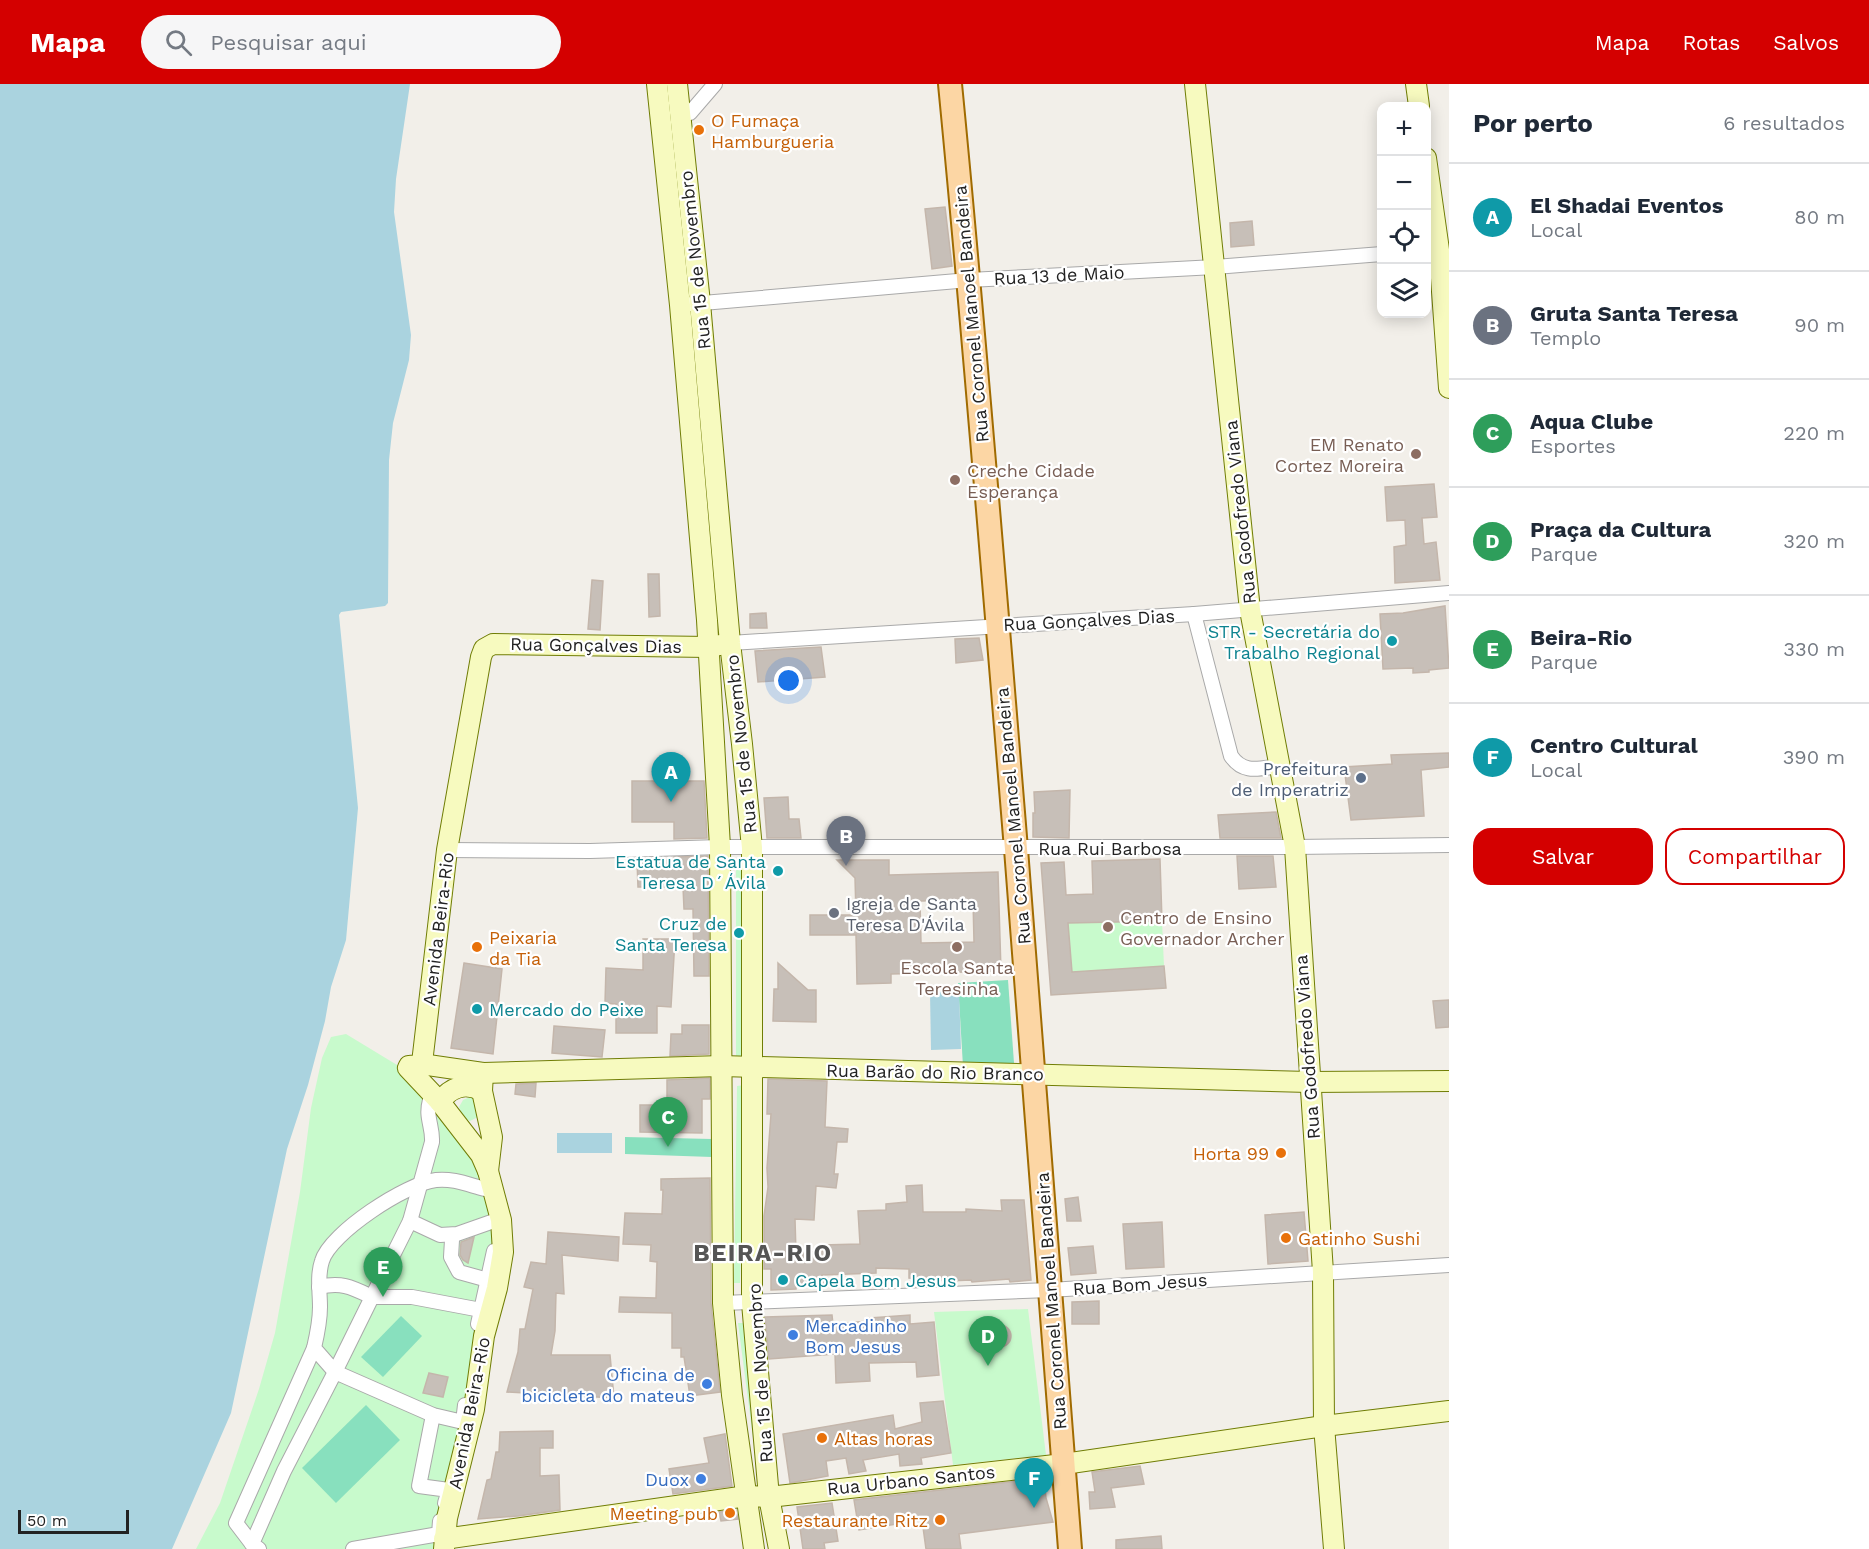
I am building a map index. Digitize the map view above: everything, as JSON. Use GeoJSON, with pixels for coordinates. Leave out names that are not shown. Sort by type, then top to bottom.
{"type":"FeatureCollection","features":[{"type":"Feature","properties":{"kind":"main road","name":"Rua 15 de Novembro"},"geometry":{"type":"LineString","coordinates":[[657,84],[680,305],[709,647],[720,848],[723,1303],[732,1395],[754,1549]]}},
{"type":"Feature","properties":{"kind":"main road","name":"Rua 15 de Novembro"},"geometry":{"type":"LineString","coordinates":[[677,84],[700,303],[730,643],[752,848],[752,1303],[769,1497],[779,1549]]}},
{"type":"Feature","properties":{"kind":"main road","name":"Rua Coronel Manoel Bandeira"},"geometry":{"type":"LineString","coordinates":[[950,84],[969,280],[1035,1074],[1070,1549]]}},
{"type":"Feature","properties":{"kind":"main road","name":"Rua Godofredo Viana"},"geometry":{"type":"LineString","coordinates":[[1195,84],[1250,610],[1295,847],[1323,1272],[1324,1426],[1334,1549]]}},
{"type":"Feature","properties":{"kind":"main road"},"geometry":{"type":"LineString","coordinates":[[1416,84],[1418,102]]}},
{"type":"Feature","properties":{"kind":"main road"},"geometry":{"type":"LineString","coordinates":[[1431,196],[1438,250],[1449,388]]}},
{"type":"Feature","properties":{"kind":"main road","name":"Rua Gonçalves Dias"},"geometry":{"type":"LineString","coordinates":[[484,649],[493,644],[709,647],[730,643]]}},
{"type":"Feature","properties":{"kind":"main road","name":"Avenida Beira-Rio"},"geometry":{"type":"LineString","coordinates":[[441,1543],[474,1410],[484,1336],[497,1288],[503,1252],[501,1220],[486,1180],[481,1155],[408,1071],[409,1066],[421,1064],[447,850],[484,649]]}},
{"type":"Feature","properties":{"kind":"main road","name":"Rua Barão do Rio Branco"},"geometry":{"type":"LineString","coordinates":[[421,1064],[483,1082],[722,1066],[1309,1082],[1449,1081]]}},
{"type":"Feature","properties":{"kind":"main road"},"geometry":{"type":"LineString","coordinates":[[435,1101],[449,1091],[483,1082]]}},
{"type":"Feature","properties":{"kind":"main road","name":"Avenida Beira-Rio"},"geometry":{"type":"LineString","coordinates":[[483,1082],[492,1142],[486,1180]]}},
{"type":"Feature","properties":{"kind":"main road"},"geometry":{"type":"LineString","coordinates":[[467,1137],[480,1133],[489,1123]]}},
{"type":"Feature","properties":{"kind":"main road","name":"Rua Urbano Santos"},"geometry":{"type":"LineString","coordinates":[[441,1543],[747,1496],[769,1497],[1064,1464],[1324,1426],[1449,1411]]}},
{"type":"Feature","properties":{"kind":"street"},"geometry":{"type":"LineString","coordinates":[[690,113],[715,84]]}},
{"type":"Feature","properties":{"kind":"street","name":"Rua 13 de Maio"},"geometry":{"type":"LineString","coordinates":[[680,305],[969,280],[1215,267],[1377,254]]}},
{"type":"Feature","properties":{"kind":"street","name":"Rua Gonçalves Dias"},"geometry":{"type":"LineString","coordinates":[[730,643],[1194,614],[1449,594]]}},
{"type":"Feature","properties":{"kind":"street"},"geometry":{"type":"LineString","coordinates":[[1194,614],[1231,756],[1237,765],[1248,769],[1280,766]]}},
{"type":"Feature","properties":{"kind":"street","name":"Rua Rui Barbosa"},"geometry":{"type":"LineString","coordinates":[[447,850],[1449,845]]}},
{"type":"Feature","properties":{"kind":"street"},"geometry":{"type":"LineString","coordinates":[[314,1348],[335,1372],[433,1415],[462,1422],[481,1310],[494,1253],[494,1221],[486,1180],[475,1155],[435,1101],[403,1076]]}},
{"type":"Feature","properties":{"kind":"street"},"geometry":{"type":"LineString","coordinates":[[435,1101],[427,1111],[433,1133],[432,1142],[419,1185],[410,1221],[284,1471],[256,1546],[236,1523],[314,1348],[319,1325],[319,1287],[324,1254],[351,1226],[388,1201],[419,1185],[434,1180],[486,1180]]}},
{"type":"Feature","properties":{"kind":"street"},"geometry":{"type":"LineString","coordinates":[[410,1221],[440,1235],[458,1234],[494,1221]]}},
{"type":"Feature","properties":{"kind":"street"},"geometry":{"type":"LineString","coordinates":[[452,1240],[451,1257],[459,1272],[488,1280]]}},
{"type":"Feature","properties":{"kind":"street","name":"Rua Bom Jesus"},"geometry":{"type":"LineString","coordinates":[[723,1303],[1050,1290],[1449,1265]]}},
{"type":"Feature","properties":{"kind":"street"},"geometry":{"type":"LineString","coordinates":[[319,1287],[334,1284],[349,1286],[372,1296],[412,1297],[481,1310]]}},
{"type":"Feature","properties":{"kind":"street"},"geometry":{"type":"LineString","coordinates":[[353,1549],[441,1543],[448,1490],[419,1486],[433,1415]]}},
{"type":"Feature","properties":{"kind":"green space"},"geometry":{"type":"Polygon","coordinates":[[[746,862],[742,1056],[736,1056],[736,863],[746,862]]]}},
{"type":"Feature","properties":{"kind":"green space"},"geometry":{"type":"Polygon","coordinates":[[[1162,921],[1164,966],[1072,972],[1068,923],[1162,921]]]}},
{"type":"Feature","properties":{"kind":"green space"},"geometry":{"type":"Polygon","coordinates":[[[1008,980],[1014,1063],[963,1066],[958,983],[1008,980]]]}},
{"type":"Feature","properties":{"kind":"green space"},"geometry":{"type":"Polygon","coordinates":[[[346,1034],[402,1068],[470,1131],[494,1221],[494,1253],[446,1549],[196,1549],[220,1503],[259,1389],[275,1333],[300,1192],[311,1108],[322,1058],[331,1037],[346,1034]]]}},
{"type":"Feature","properties":{"kind":"green space"},"geometry":{"type":"Polygon","coordinates":[[[745,1085],[740,1283],[734,1283],[737,1086],[745,1085]]]}},
{"type":"Feature","properties":{"kind":"green space"},"geometry":{"type":"Polygon","coordinates":[[[474,1097],[480,1116],[470,1121],[463,1117],[459,1107],[463,1100],[474,1097]]]}},
{"type":"Feature","properties":{"kind":"green space"},"geometry":{"type":"Polygon","coordinates":[[[625,1137],[712,1139],[712,1157],[625,1154],[625,1137]]]}},
{"type":"Feature","properties":{"kind":"green space"},"geometry":{"type":"Polygon","coordinates":[[[1028,1309],[1046,1455],[953,1465],[934,1312],[1028,1309]]]}},
{"type":"Feature","properties":{"kind":"green space"},"geometry":{"type":"Polygon","coordinates":[[[401,1316],[422,1336],[383,1377],[361,1357],[401,1316]]]}},
{"type":"Feature","properties":{"kind":"green space"},"geometry":{"type":"Polygon","coordinates":[[[738,1323],[743,1323],[765,1475],[758,1476],[738,1323]]]}},
{"type":"Feature","properties":{"kind":"green space"},"geometry":{"type":"Polygon","coordinates":[[[366,1405],[400,1440],[336,1503],[302,1468],[366,1405]]]}},
{"type":"Feature","properties":{"kind":"water"},"geometry":{"type":"Polygon","coordinates":[[[0,84],[410,84],[396,179],[394,212],[411,335],[409,360],[393,423],[389,460],[388,603],[385,606],[341,612],[339,615],[358,808],[346,940],[331,987],[325,1021],[308,1085],[287,1149],[231,1413],[172,1549],[0,1549],[0,84]]]}},
{"type":"Feature","properties":{"kind":"water"},"geometry":{"type":"Polygon","coordinates":[[[959,991],[961,1049],[931,1050],[930,992],[959,991]]]}},
{"type":"Feature","properties":{"kind":"water"},"geometry":{"type":"Polygon","coordinates":[[[557,1133],[612,1133],[612,1153],[557,1153],[557,1133]]]}},
{"type":"Feature","properties":{"kind":"building"},"geometry":{"type":"Polygon","coordinates":[[[945,207],[952,266],[932,269],[925,209],[945,207]]]}},
{"type":"Feature","properties":{"kind":"building"},"geometry":{"type":"Polygon","coordinates":[[[1252,221],[1254,245],[1231,247],[1230,223],[1252,221]]]}},
{"type":"Feature","properties":{"kind":"building"},"geometry":{"type":"Polygon","coordinates":[[[1434,484],[1437,517],[1422,518],[1424,544],[1436,542],[1440,580],[1395,583],[1394,547],[1406,545],[1405,520],[1387,521],[1385,487],[1434,484]]]}},
{"type":"Feature","properties":{"kind":"building"},"geometry":{"type":"Polygon","coordinates":[[[648,574],[659,574],[660,616],[649,617],[648,574]]]}},
{"type":"Feature","properties":{"kind":"building"},"geometry":{"type":"Polygon","coordinates":[[[592,580],[603,581],[600,630],[588,629],[592,580]]]}},
{"type":"Feature","properties":{"kind":"building"},"geometry":{"type":"Polygon","coordinates":[[[1445,606],[1449,668],[1413,673],[1413,668],[1383,669],[1380,614],[1403,613],[1445,606]]]}},
{"type":"Feature","properties":{"kind":"building"},"geometry":{"type":"Polygon","coordinates":[[[766,613],[767,628],[750,628],[750,614],[766,613]]]}},
{"type":"Feature","properties":{"kind":"building"},"geometry":{"type":"Polygon","coordinates":[[[979,638],[983,660],[956,663],[955,639],[979,638]]]}},
{"type":"Feature","properties":{"kind":"building"},"geometry":{"type":"Polygon","coordinates":[[[821,647],[825,677],[758,682],[755,651],[821,647]]]}},
{"type":"Feature","properties":{"kind":"building","name":"Prefeitura de Imperatriz"},"geometry":{"type":"Polygon","coordinates":[[[1449,753],[1449,767],[1421,770],[1424,816],[1351,820],[1344,767],[1392,764],[1391,755],[1449,753]]]}},
{"type":"Feature","properties":{"kind":"building"},"geometry":{"type":"Polygon","coordinates":[[[632,781],[704,781],[707,838],[674,839],[674,822],[632,822],[632,781]]]}},
{"type":"Feature","properties":{"kind":"building"},"geometry":{"type":"Polygon","coordinates":[[[1070,790],[1069,838],[1033,837],[1034,792],[1070,790]]]}},
{"type":"Feature","properties":{"kind":"building"},"geometry":{"type":"Polygon","coordinates":[[[788,797],[789,819],[799,819],[801,838],[767,838],[764,798],[788,797]]]}},
{"type":"Feature","properties":{"kind":"building"},"geometry":{"type":"Polygon","coordinates":[[[1276,812],[1281,838],[1220,838],[1218,815],[1276,812]]]}},
{"type":"Feature","properties":{"kind":"building"},"geometry":{"type":"Polygon","coordinates":[[[708,856],[709,976],[694,976],[693,909],[684,909],[683,887],[638,887],[637,860],[674,860],[674,857],[708,856]]]}},
{"type":"Feature","properties":{"kind":"building"},"geometry":{"type":"Polygon","coordinates":[[[1237,856],[1273,856],[1276,887],[1239,889],[1237,856]]]}},
{"type":"Feature","properties":{"kind":"building"},"geometry":{"type":"Polygon","coordinates":[[[1160,859],[1162,921],[1068,923],[1072,972],[1164,966],[1166,988],[1051,995],[1041,863],[1064,862],[1066,895],[1093,894],[1092,861],[1160,859]]]}},
{"type":"Feature","properties":{"kind":"building"},"geometry":{"type":"Polygon","coordinates":[[[837,860],[889,860],[889,875],[998,872],[1001,971],[891,974],[891,983],[857,984],[856,935],[810,935],[810,915],[856,915],[855,878],[837,860]],[[973,900],[920,901],[921,943],[974,942],[973,900]]]}},
{"type":"Feature","properties":{"kind":"building"},"geometry":{"type":"Polygon","coordinates":[[[643,939],[675,939],[671,1007],[657,1006],[657,1033],[616,1033],[616,1004],[605,1003],[606,968],[643,970],[643,939]]]}},
{"type":"Feature","properties":{"kind":"building","name":"Mercado do Peixe"},"geometry":{"type":"Polygon","coordinates":[[[464,963],[502,969],[493,1054],[451,1048],[464,963]]]}},
{"type":"Feature","properties":{"kind":"building"},"geometry":{"type":"Polygon","coordinates":[[[778,963],[808,990],[816,990],[816,1022],[773,1021],[774,989],[778,989],[778,963]]]}},
{"type":"Feature","properties":{"kind":"building"},"geometry":{"type":"Polygon","coordinates":[[[1449,1000],[1449,1027],[1436,1028],[1433,1001],[1449,1000]]]}},
{"type":"Feature","properties":{"kind":"building"},"geometry":{"type":"Polygon","coordinates":[[[682,1025],[709,1025],[709,1054],[670,1056],[671,1034],[682,1034],[682,1025]]]}},
{"type":"Feature","properties":{"kind":"building"},"geometry":{"type":"Polygon","coordinates":[[[554,1026],[605,1030],[602,1057],[552,1053],[554,1026]]]}},
{"type":"Feature","properties":{"kind":"building"},"geometry":{"type":"Polygon","coordinates":[[[710,1078],[710,1099],[702,1099],[702,1133],[640,1132],[640,1105],[667,1105],[667,1080],[710,1078]]]}},
{"type":"Feature","properties":{"kind":"building"},"geometry":{"type":"Polygon","coordinates":[[[768,1079],[827,1081],[825,1127],[848,1129],[847,1142],[837,1142],[834,1174],[838,1174],[836,1188],[816,1186],[814,1220],[795,1219],[796,1253],[822,1251],[822,1245],[860,1244],[858,1211],[886,1210],[886,1204],[907,1202],[906,1186],[922,1185],[923,1212],[966,1212],[966,1209],[1002,1211],[1001,1200],[1024,1200],[1031,1280],[972,1282],[971,1280],[909,1278],[909,1269],[876,1268],[876,1273],[822,1275],[823,1283],[796,1285],[796,1289],[771,1290],[771,1269],[764,1269],[764,1216],[768,1187],[771,1114],[767,1114],[768,1079]]]}},
{"type":"Feature","properties":{"kind":"building"},"geometry":{"type":"Polygon","coordinates":[[[536,1083],[535,1097],[515,1094],[516,1084],[536,1083]]]}},
{"type":"Feature","properties":{"kind":"building"},"geometry":{"type":"Polygon","coordinates":[[[710,1178],[711,1303],[720,1392],[690,1396],[681,1348],[672,1348],[672,1313],[619,1312],[620,1297],[656,1298],[657,1262],[650,1261],[651,1245],[623,1244],[625,1213],[662,1214],[661,1179],[710,1178]]]}},
{"type":"Feature","properties":{"kind":"building"},"geometry":{"type":"Polygon","coordinates":[[[1078,1197],[1081,1221],[1067,1221],[1065,1199],[1078,1197]]]}},
{"type":"Feature","properties":{"kind":"building","name":"Gatinho Sushi"},"geometry":{"type":"Polygon","coordinates":[[[1304,1212],[1308,1261],[1268,1264],[1265,1215],[1304,1212]]]}},
{"type":"Feature","properties":{"kind":"building"},"geometry":{"type":"Polygon","coordinates":[[[1162,1222],[1164,1267],[1126,1269],[1123,1224],[1162,1222]]]}},
{"type":"Feature","properties":{"kind":"building"},"geometry":{"type":"Polygon","coordinates":[[[548,1232],[619,1237],[618,1261],[562,1255],[564,1294],[556,1293],[555,1331],[551,1355],[610,1355],[614,1398],[507,1392],[518,1352],[520,1329],[525,1329],[533,1289],[524,1287],[531,1262],[546,1264],[548,1232]]]}},
{"type":"Feature","properties":{"kind":"building"},"geometry":{"type":"Polygon","coordinates":[[[474,1237],[468,1263],[460,1255],[461,1242],[474,1237]]]}},
{"type":"Feature","properties":{"kind":"building"},"geometry":{"type":"Polygon","coordinates":[[[1093,1246],[1096,1273],[1071,1275],[1068,1248],[1093,1246]]]}},
{"type":"Feature","properties":{"kind":"building"},"geometry":{"type":"Polygon","coordinates":[[[1099,1301],[1099,1324],[1072,1324],[1072,1302],[1099,1301]]]}},
{"type":"Feature","properties":{"kind":"building"},"geometry":{"type":"Polygon","coordinates":[[[832,1315],[833,1324],[910,1315],[910,1324],[934,1322],[939,1375],[917,1377],[916,1362],[869,1363],[870,1381],[836,1383],[835,1354],[769,1359],[765,1317],[832,1315]]]}},
{"type":"Feature","properties":{"kind":"building"},"geometry":{"type":"Polygon","coordinates":[[[1000,1325],[1008,1328],[1011,1336],[1008,1344],[1000,1347],[992,1344],[989,1336],[992,1328],[1000,1325]]]}},
{"type":"Feature","properties":{"kind":"building"},"geometry":{"type":"Polygon","coordinates":[[[429,1373],[448,1377],[443,1397],[423,1393],[429,1373]]]}},
{"type":"Feature","properties":{"kind":"building"},"geometry":{"type":"Polygon","coordinates":[[[943,1401],[951,1453],[921,1458],[922,1464],[900,1466],[899,1454],[863,1460],[866,1471],[849,1474],[846,1458],[826,1461],[828,1476],[790,1483],[783,1434],[893,1415],[895,1429],[922,1422],[920,1403],[943,1401]]]}},
{"type":"Feature","properties":{"kind":"building"},"geometry":{"type":"Polygon","coordinates":[[[553,1431],[553,1448],[540,1448],[540,1476],[559,1475],[560,1510],[478,1519],[487,1480],[491,1479],[496,1452],[499,1452],[500,1432],[553,1431]]]}},
{"type":"Feature","properties":{"kind":"building","name":"Duox"},"geometry":{"type":"Polygon","coordinates":[[[725,1434],[732,1486],[673,1494],[669,1469],[709,1463],[704,1438],[725,1434]]]}},
{"type":"Feature","properties":{"kind":"building"},"geometry":{"type":"Polygon","coordinates":[[[1140,1466],[1144,1484],[1111,1488],[1115,1507],[1090,1509],[1089,1492],[1095,1492],[1092,1472],[1140,1466]]]}},
{"type":"Feature","properties":{"kind":"building"},"geometry":{"type":"Polygon","coordinates":[[[1044,1478],[1046,1498],[1053,1522],[959,1534],[961,1549],[926,1549],[922,1520],[859,1530],[854,1500],[1044,1478]]]}},
{"type":"Feature","properties":{"kind":"building"},"geometry":{"type":"Polygon","coordinates":[[[832,1503],[838,1541],[824,1543],[825,1549],[803,1549],[797,1507],[832,1503]]]}},
{"type":"Feature","properties":{"kind":"building"},"geometry":{"type":"Polygon","coordinates":[[[736,1510],[738,1519],[721,1521],[719,1512],[736,1510]]]}},
{"type":"Feature","properties":{"kind":"building"},"geometry":{"type":"Polygon","coordinates":[[[1161,1536],[1162,1549],[1116,1549],[1116,1540],[1161,1536]]]}},
{"type":"Feature","properties":{"kind":"place","name":"O Fumaça Hamburgueria"},"geometry":{"type":"Point","coordinates":[699,130]}},
{"type":"Feature","properties":{"kind":"place","name":"EM Renato Cortez Moreira"},"geometry":{"type":"Point","coordinates":[1416,454]}},
{"type":"Feature","properties":{"kind":"place","name":"Creche Cidade Esperança"},"geometry":{"type":"Point","coordinates":[955,480]}},
{"type":"Feature","properties":{"kind":"place","name":"STR - Secretária do Trabalho Regional"},"geometry":{"type":"Point","coordinates":[1392,641]}},
{"type":"Feature","properties":{"kind":"place","name":"Prefeitura de Imperatriz"},"geometry":{"type":"Point","coordinates":[1361,778]}},
{"type":"Feature","properties":{"kind":"place","name":"El Shadai Eventos"},"geometry":{"type":"Point","coordinates":[671,802]}},
{"type":"Feature","properties":{"kind":"place","name":"Gruta Santa Teresa"},"geometry":{"type":"Point","coordinates":[846,866]}},
{"type":"Feature","properties":{"kind":"place","name":"Estatua de Santa Teresa D´Ávila"},"geometry":{"type":"Point","coordinates":[778,871]}},
{"type":"Feature","properties":{"kind":"place","name":"Igreja de Santa Teresa D'Ávila"},"geometry":{"type":"Point","coordinates":[834,913]}},
{"type":"Feature","properties":{"kind":"place","name":"Centro de Ensino Governador Archer"},"geometry":{"type":"Point","coordinates":[1108,927]}},
{"type":"Feature","properties":{"kind":"place","name":"Cruz de Santa Teresa"},"geometry":{"type":"Point","coordinates":[739,933]}},
{"type":"Feature","properties":{"kind":"place","name":"Peixaria da Tia"},"geometry":{"type":"Point","coordinates":[477,947]}},
{"type":"Feature","properties":{"kind":"place","name":"Escola Santa Teresinha"},"geometry":{"type":"Point","coordinates":[957,947]}},
{"type":"Feature","properties":{"kind":"place","name":"Mercado do Peixe"},"geometry":{"type":"Point","coordinates":[477,1009]}},
{"type":"Feature","properties":{"kind":"place","name":"Aqua Clube"},"geometry":{"type":"Point","coordinates":[668,1147]}},
{"type":"Feature","properties":{"kind":"place","name":"Horta 99"},"geometry":{"type":"Point","coordinates":[1281,1153]}},
{"type":"Feature","properties":{"kind":"place","name":"Gatinho Sushi"},"geometry":{"type":"Point","coordinates":[1286,1238]}},
{"type":"Feature","properties":{"kind":"place","name":"Capela Bom Jesus"},"geometry":{"type":"Point","coordinates":[783,1280]}},
{"type":"Feature","properties":{"kind":"place","name":"Beira-Rio"},"geometry":{"type":"Point","coordinates":[383,1297]}},
{"type":"Feature","properties":{"kind":"place","name":"Mercadinho Bom Jesus"},"geometry":{"type":"Point","coordinates":[793,1335]}},
{"type":"Feature","properties":{"kind":"place","name":"Praça da Cultura"},"geometry":{"type":"Point","coordinates":[988,1366]}},
{"type":"Feature","properties":{"kind":"place","name":"Oficina de bicicleta do mateus"},"geometry":{"type":"Point","coordinates":[707,1384]}},
{"type":"Feature","properties":{"kind":"place","name":"Altas horas"},"geometry":{"type":"Point","coordinates":[822,1438]}},
{"type":"Feature","properties":{"kind":"place","name":"Duox"},"geometry":{"type":"Point","coordinates":[701,1479]}},
{"type":"Feature","properties":{"kind":"place","name":"Centro Cultural"},"geometry":{"type":"Point","coordinates":[1034,1508]}},
{"type":"Feature","properties":{"kind":"place","name":"Meeting pub"},"geometry":{"type":"Point","coordinates":[730,1513]}},
{"type":"Feature","properties":{"kind":"place","name":"Restaurante Ritz"},"geometry":{"type":"Point","coordinates":[940,1520]}},
{"type":"Feature","properties":{"kind":"district","name":"BEIRA-RIO"},"geometry":{"type":"Point","coordinates":[763,1253]}}]}
